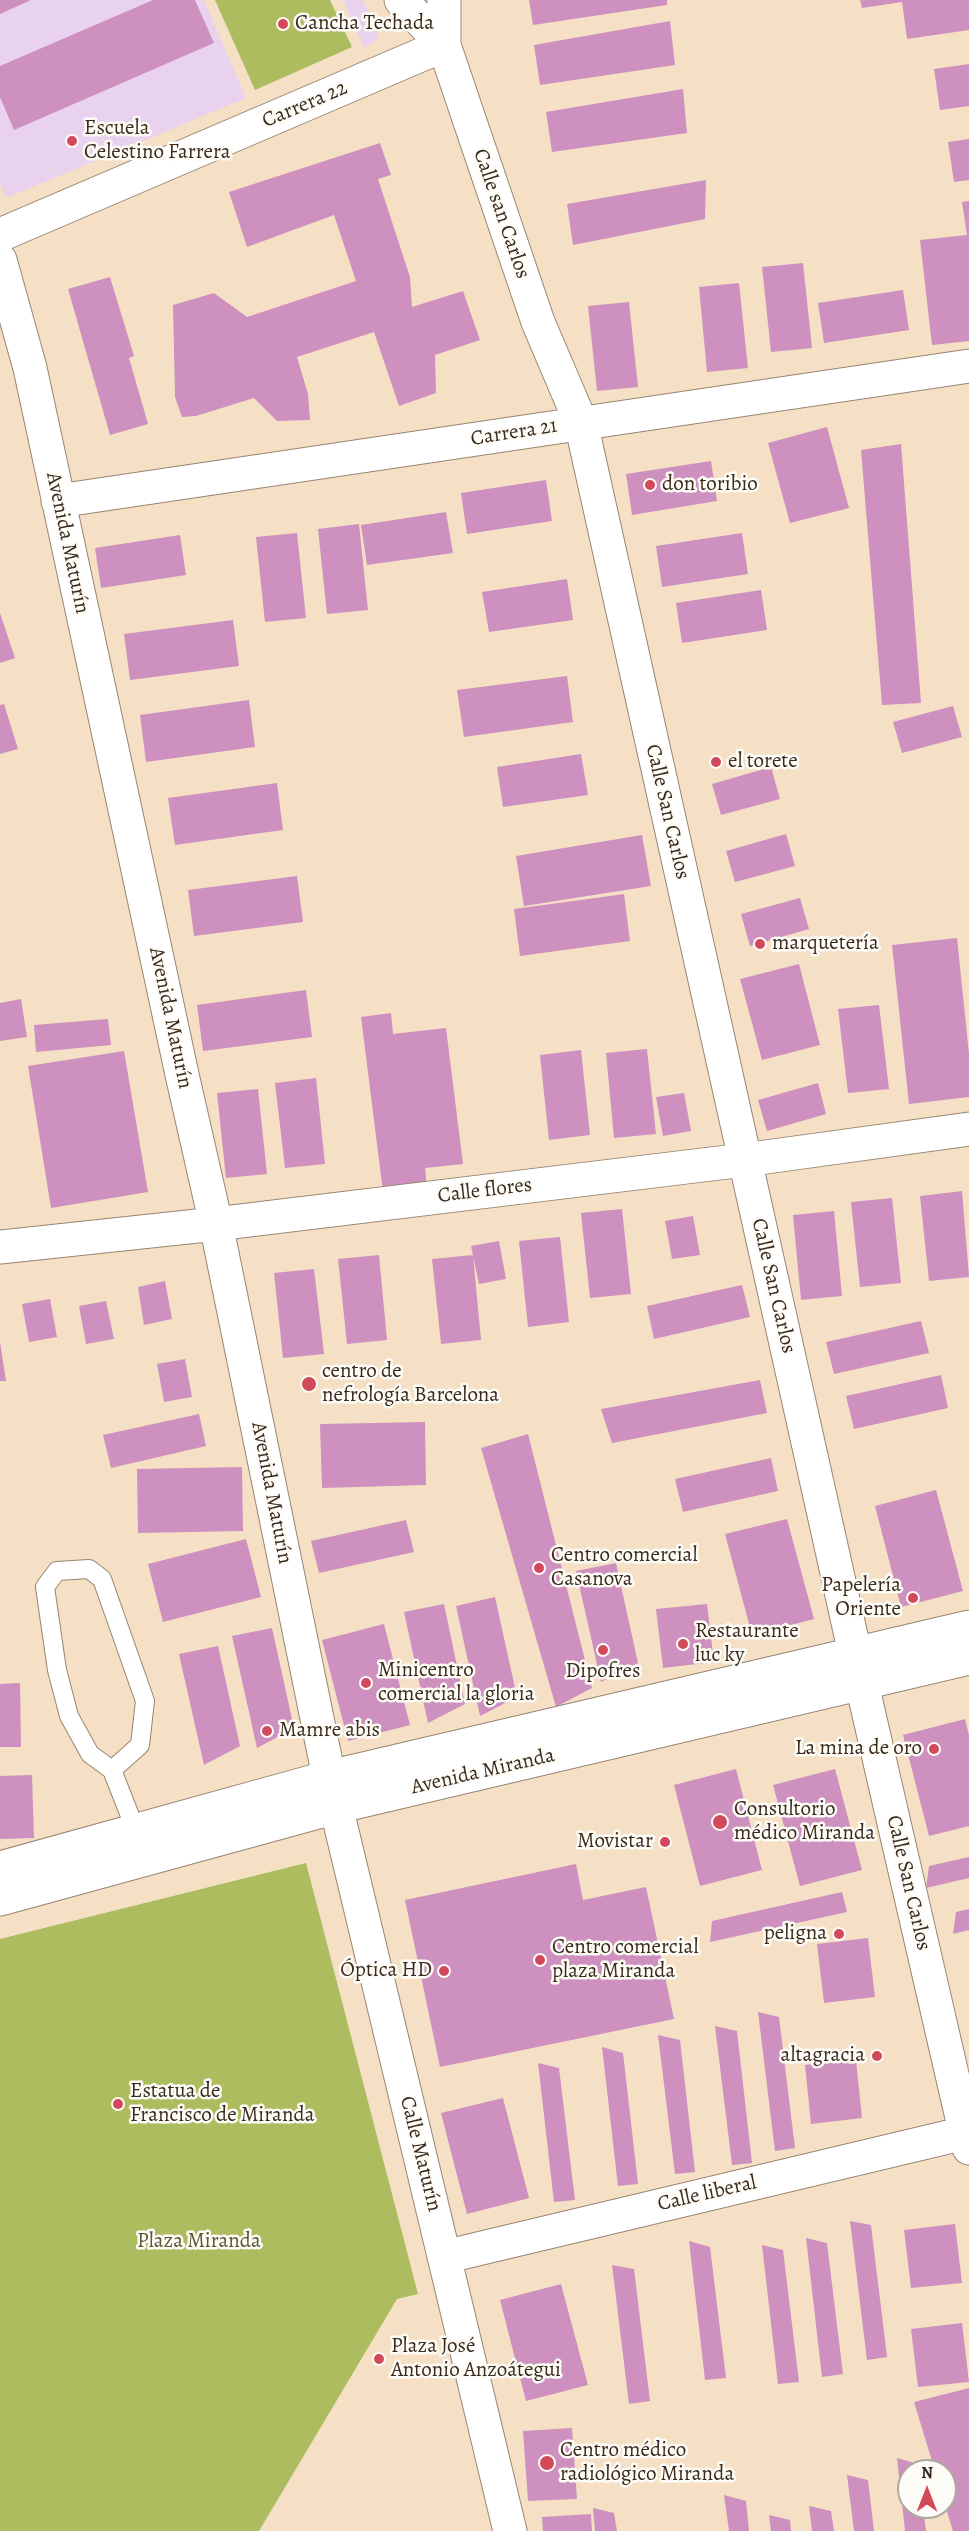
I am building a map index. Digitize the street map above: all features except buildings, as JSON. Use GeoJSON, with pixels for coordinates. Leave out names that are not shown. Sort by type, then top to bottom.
{"type":"FeatureCollection","features":[{"type":"Feature","properties":{"kind":"street"},"geometry":{"type":"LineString","coordinates":[[401,0],[444,45]]}},
{"type":"Feature","properties":{"kind":"street","name":"Calle san Carlos"},"geometry":{"type":"LineString","coordinates":[[444,0],[444,45],[538,322],[581,423]]}},
{"type":"Feature","properties":{"kind":"street","name":"Carrera 22"},"geometry":{"type":"LineString","coordinates":[[0,235],[444,45]]}},
{"type":"Feature","properties":{"kind":"street","name":"Avenida Maturín"},"geometry":{"type":"LineString","coordinates":[[0,260],[30,368],[216,1224],[332,1792]]}},
{"type":"Feature","properties":{"kind":"street","name":"Carrera 21"},"geometry":{"type":"LineString","coordinates":[[58,501],[969,366]]}},
{"type":"Feature","properties":{"kind":"street","name":"Calle San Carlos"},"geometry":{"type":"LineString","coordinates":[[581,423],[744,1160],[968,2137]]}},
{"type":"Feature","properties":{"kind":"street","name":"Calle flores"},"geometry":{"type":"LineString","coordinates":[[0,1247],[216,1224],[744,1160],[969,1129]]}},
{"type":"Feature","properties":{"kind":"street","name":"Avenida Miranda"},"geometry":{"type":"LineString","coordinates":[[859,1669],[969,1627]]}},
{"type":"Feature","properties":{"kind":"street","name":"Avenida Miranda"},"geometry":{"type":"LineString","coordinates":[[0,1868],[136,1831],[332,1792],[859,1669],[969,1658]]}},
{"type":"Feature","properties":{"kind":"street","name":"Avenida Miranda"},"geometry":{"type":"LineString","coordinates":[[0,1899],[332,1792]]}},
{"type":"Feature","properties":{"kind":"street","name":"Calle Maturín"},"geometry":{"type":"LineString","coordinates":[[332,1792],[510,2531]]}},
{"type":"Feature","properties":{"kind":"street","name":"Calle liberal"},"geometry":{"type":"LineString","coordinates":[[444,2257],[968,2137]]}},
{"type":"Feature","properties":{"kind":"lane"},"geometry":{"type":"LineString","coordinates":[[112,1770],[140,1744],[145,1701],[102,1580],[89,1569],[57,1571],[45,1587],[57,1670],[69,1716],[90,1754],[112,1770],[136,1831]]}},
{"type":"Feature","properties":{"kind":"shaded area","name":"Escuela Celestino Farrera"},"geometry":{"type":"Polygon","coordinates":[[[0,0],[204,0],[246,98],[6,198],[0,184],[0,0]]]}},
{"type":"Feature","properties":{"kind":"shaded area"},"geometry":{"type":"Polygon","coordinates":[[[343,0],[363,0],[379,39],[364,48],[343,0]]]}},
{"type":"Feature","properties":{"kind":"green space","name":"Cancha Techada"},"geometry":{"type":"Polygon","coordinates":[[[215,0],[330,0],[352,47],[255,90],[215,0]]]}},
{"type":"Feature","properties":{"kind":"green space","name":"Plaza Miranda"},"geometry":{"type":"Polygon","coordinates":[[[306,1863],[418,2294],[397,2299],[259,2531],[0,2531],[0,1939],[306,1863]]]}},
{"type":"Feature","properties":{"kind":"place","name":"Cancha Techada"},"geometry":{"type":"Point","coordinates":[283,24]}},
{"type":"Feature","properties":{"kind":"place","name":"Escuela Celestino Farrera"},"geometry":{"type":"Point","coordinates":[72,141]}},
{"type":"Feature","properties":{"kind":"place","name":"don toribio"},"geometry":{"type":"Point","coordinates":[650,485]}},
{"type":"Feature","properties":{"kind":"place","name":"el torete"},"geometry":{"type":"Point","coordinates":[716,762]}},
{"type":"Feature","properties":{"kind":"place","name":"marquetería"},"geometry":{"type":"Point","coordinates":[760,944]}},
{"type":"Feature","properties":{"kind":"place","name":"centro de nefrología Barcelona"},"geometry":{"type":"Point","coordinates":[309,1384]}},
{"type":"Feature","properties":{"kind":"place","name":"Centro comercial Casanova"},"geometry":{"type":"Point","coordinates":[539,1568]}},
{"type":"Feature","properties":{"kind":"place","name":"Papelería Oriente"},"geometry":{"type":"Point","coordinates":[913,1598]}},
{"type":"Feature","properties":{"kind":"place","name":"Restaurante luc ky"},"geometry":{"type":"Point","coordinates":[683,1644]}},
{"type":"Feature","properties":{"kind":"place","name":"Dipofres"},"geometry":{"type":"Point","coordinates":[603,1650]}},
{"type":"Feature","properties":{"kind":"place","name":"Minicentro comercial la gloria"},"geometry":{"type":"Point","coordinates":[366,1683]}},
{"type":"Feature","properties":{"kind":"place","name":"Mamre abis"},"geometry":{"type":"Point","coordinates":[267,1731]}},
{"type":"Feature","properties":{"kind":"place","name":"La mina de oro"},"geometry":{"type":"Point","coordinates":[934,1749]}},
{"type":"Feature","properties":{"kind":"place","name":"Consultorio médico Miranda"},"geometry":{"type":"Point","coordinates":[720,1822]}},
{"type":"Feature","properties":{"kind":"place","name":"Movistar"},"geometry":{"type":"Point","coordinates":[665,1842]}},
{"type":"Feature","properties":{"kind":"place","name":"peligna"},"geometry":{"type":"Point","coordinates":[839,1934]}},
{"type":"Feature","properties":{"kind":"place","name":"Centro comercial plaza Miranda"},"geometry":{"type":"Point","coordinates":[540,1960]}},
{"type":"Feature","properties":{"kind":"place","name":"Óptica HD"},"geometry":{"type":"Point","coordinates":[444,1971]}},
{"type":"Feature","properties":{"kind":"place","name":"altagracia"},"geometry":{"type":"Point","coordinates":[877,2056]}},
{"type":"Feature","properties":{"kind":"place","name":"Estatua de Francisco de Miranda"},"geometry":{"type":"Point","coordinates":[118,2104]}},
{"type":"Feature","properties":{"kind":"place","name":"Plaza José Antonio Anzoátegui"},"geometry":{"type":"Point","coordinates":[379,2359]}},
{"type":"Feature","properties":{"kind":"place","name":"Centro médico radiológico Miranda"},"geometry":{"type":"Point","coordinates":[547,2463]}}]}
